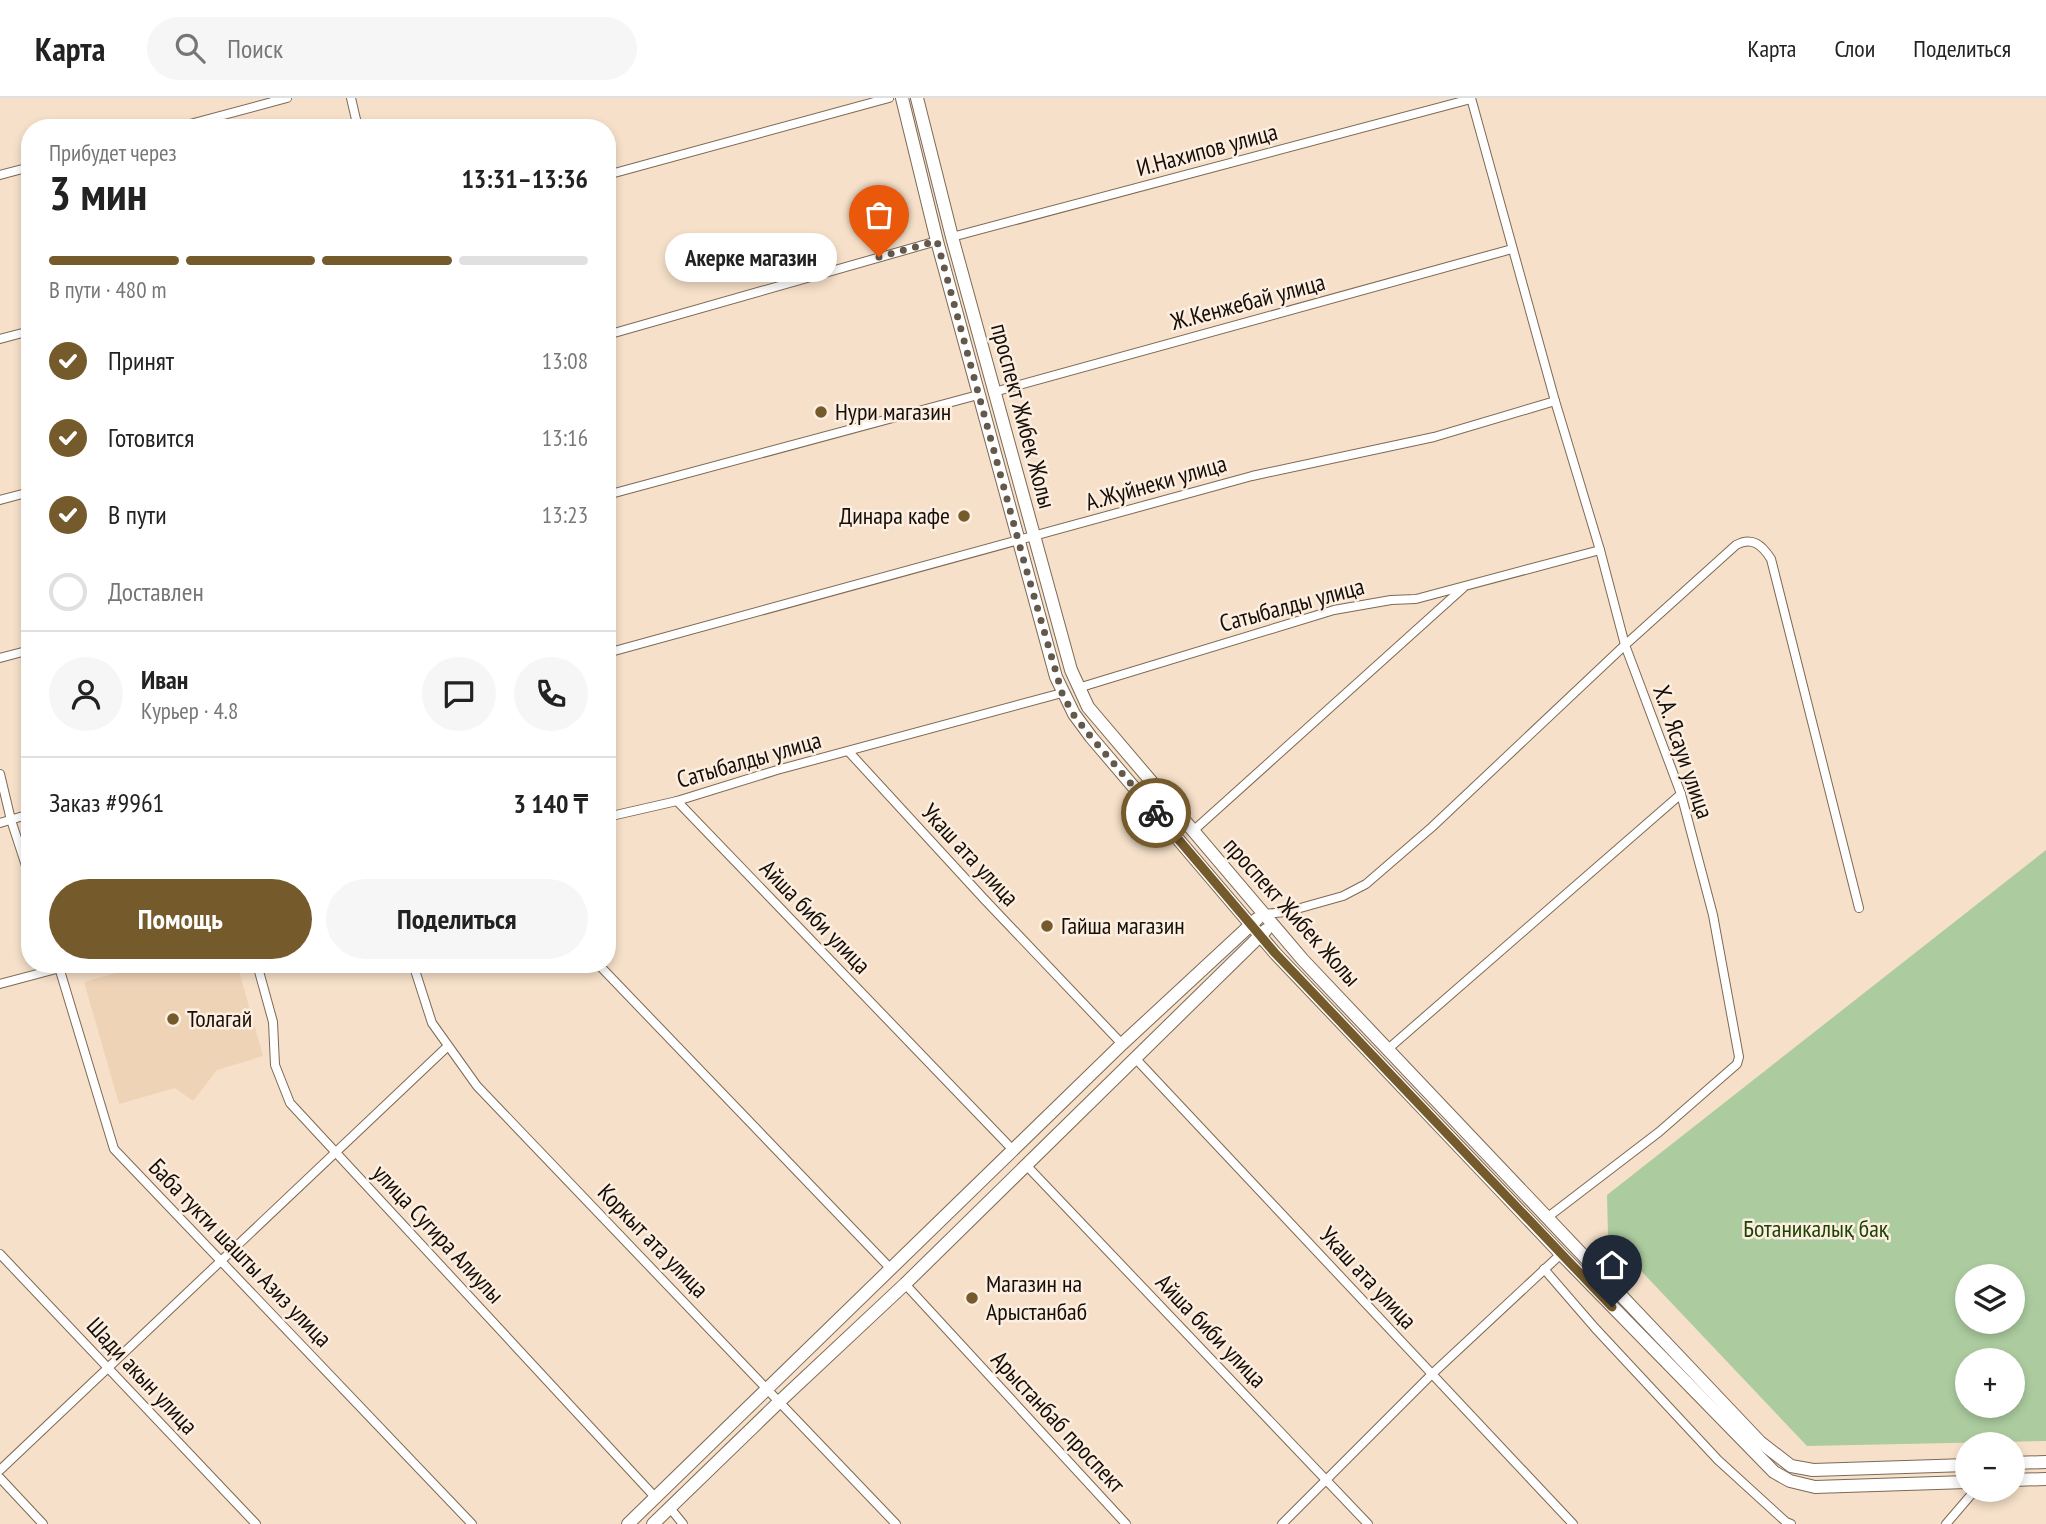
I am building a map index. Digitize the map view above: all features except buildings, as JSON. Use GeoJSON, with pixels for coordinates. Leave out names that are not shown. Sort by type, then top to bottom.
{"type":"FeatureCollection","features":[{"type":"Feature","properties":{"kind":"street"},"geometry":{"type":"LineString","coordinates":[[208,119],[286,98]]}},
{"type":"Feature","properties":{"kind":"street"},"geometry":{"type":"LineString","coordinates":[[351,98],[356,119]]}},
{"type":"Feature","properties":{"kind":"street"},"geometry":{"type":"LineString","coordinates":[[616,173],[889,98]]}},
{"type":"Feature","properties":{"kind":"street","name":"проспект Жибек Жолы"},"geometry":{"type":"LineString","coordinates":[[902,98],[937,241],[1018,541],[1062,693],[1073,714],[1260,935],[1560,1254],[1774,1472],[1790,1481],[1815,1487],[1955,1482]]}},
{"type":"Feature","properties":{"kind":"street","name":"проспект Жибек Жолы"},"geometry":{"type":"LineString","coordinates":[[917,98],[1034,537],[1078,688],[1088,707],[1268,919],[1760,1442],[1791,1466],[1813,1470],[1955,1465]]}},
{"type":"Feature","properties":{"kind":"street","name":"И.Нахипов улица"},"geometry":{"type":"LineString","coordinates":[[952,237],[1471,99]]}},
{"type":"Feature","properties":{"kind":"street","name":"Х.А. Ясауи улица"},"geometry":{"type":"LineString","coordinates":[[1471,99],[1625,645],[1681,793],[1713,915],[1739,1056],[1737,1063],[1659,1132],[1548,1217]]}},
{"type":"Feature","properties":{"kind":"street"},"geometry":{"type":"LineString","coordinates":[[0,175],[21,169]]}},
{"type":"Feature","properties":{"kind":"street"},"geometry":{"type":"LineString","coordinates":[[616,332],[937,241]]}},
{"type":"Feature","properties":{"kind":"street","name":"Ж.Кенжебай улица"},"geometry":{"type":"LineString","coordinates":[[994,392],[1512,249]]}},
{"type":"Feature","properties":{"kind":"street"},"geometry":{"type":"LineString","coordinates":[[0,339],[21,333]]}},
{"type":"Feature","properties":{"kind":"street"},"geometry":{"type":"LineString","coordinates":[[616,493],[978,395]]}},
{"type":"Feature","properties":{"kind":"street","name":"А.Жуйнеки улица"},"geometry":{"type":"LineString","coordinates":[[616,651],[1252,476],[1434,437],[1555,401]]}},
{"type":"Feature","properties":{"kind":"street"},"geometry":{"type":"LineString","coordinates":[[0,500],[21,494]]}},
{"type":"Feature","properties":{"kind":"street"},"geometry":{"type":"LineString","coordinates":[[628,1524],[1122,1044],[1251,924],[1343,896],[1366,884],[1432,827],[1625,645],[1737,545],[1748,540],[1754,541],[1765,550],[1771,559],[1859,908]]}},
{"type":"Feature","properties":{"kind":"street","name":"Сатыбалды улица"},"geometry":{"type":"LineString","coordinates":[[1078,688],[1334,610],[1391,600],[1416,599],[1600,550]]}},
{"type":"Feature","properties":{"kind":"street"},"geometry":{"type":"LineString","coordinates":[[1193,831],[1465,586]]}},
{"type":"Feature","properties":{"kind":"street"},"geometry":{"type":"LineString","coordinates":[[0,657],[21,652]]}},
{"type":"Feature","properties":{"kind":"street","name":"Сатыбалды улица"},"geometry":{"type":"LineString","coordinates":[[616,815],[677,801],[776,770],[1062,693]]}},
{"type":"Feature","properties":{"kind":"street","name":"Укаш ата улица"},"geometry":{"type":"LineString","coordinates":[[849,752],[985,901],[1122,1044]]}},
{"type":"Feature","properties":{"kind":"street"},"geometry":{"type":"LineString","coordinates":[[0,774],[21,851]]}},
{"type":"Feature","properties":{"kind":"street"},"geometry":{"type":"LineString","coordinates":[[1388,1049],[1681,793]]}},
{"type":"Feature","properties":{"kind":"street","name":"Айша биби улица"},"geometry":{"type":"LineString","coordinates":[[677,801],[1014,1151]]}},
{"type":"Feature","properties":{"kind":"street"},"geometry":{"type":"LineString","coordinates":[[0,823],[21,817]]}},
{"type":"Feature","properties":{"kind":"street"},"geometry":{"type":"LineString","coordinates":[[653,1524],[905,1284],[1135,1058],[1260,935],[1268,919],[1286,912]]}},
{"type":"Feature","properties":{"kind":"street"},"geometry":{"type":"LineString","coordinates":[[0,984],[35,973]]}},
{"type":"Feature","properties":{"kind":"street","name":"Баба тукти шашты Азиз улица"},"geometry":{"type":"LineString","coordinates":[[60,973],[114,1150],[472,1524]]}},
{"type":"Feature","properties":{"kind":"street","name":"улица Сугира Алиулы"},"geometry":{"type":"LineString","coordinates":[[259,973],[273,1022],[275,1065],[290,1103],[655,1497]]}},
{"type":"Feature","properties":{"kind":"street","name":"Коркыт ата улица"},"geometry":{"type":"LineString","coordinates":[[416,973],[432,1023],[477,1086],[896,1524]]}},
{"type":"Feature","properties":{"kind":"street"},"geometry":{"type":"LineString","coordinates":[[607,973],[891,1269]]}},
{"type":"Feature","properties":{"kind":"street"},"geometry":{"type":"LineString","coordinates":[[0,1470],[448,1046]]}},
{"type":"Feature","properties":{"kind":"street","name":"Укаш ата улица"},"geometry":{"type":"LineString","coordinates":[[1135,1058],[1573,1524]]}},
{"type":"Feature","properties":{"kind":"street","name":"Айша биби улица"},"geometry":{"type":"LineString","coordinates":[[1026,1164],[1368,1524]]}},
{"type":"Feature","properties":{"kind":"street","name":"Шади акын улица"},"geometry":{"type":"LineString","coordinates":[[0,1254],[256,1524]]}},
{"type":"Feature","properties":{"kind":"street"},"geometry":{"type":"LineString","coordinates":[[1282,1524],[1431,1375],[1560,1254]]}},
{"type":"Feature","properties":{"kind":"street"},"geometry":{"type":"LineString","coordinates":[[1544,1269],[1718,1460],[1791,1524]]}},
{"type":"Feature","properties":{"kind":"street","name":"Арыстанбаб проспект"},"geometry":{"type":"LineString","coordinates":[[905,1284],[1126,1524]]}},
{"type":"Feature","properties":{"kind":"street"},"geometry":{"type":"LineString","coordinates":[[2025,1463],[2046,1462]]}},
{"type":"Feature","properties":{"kind":"street"},"geometry":{"type":"LineString","coordinates":[[0,1478],[43,1524]]}},
{"type":"Feature","properties":{"kind":"street"},"geometry":{"type":"LineString","coordinates":[[2025,1480],[2046,1479]]}},
{"type":"Feature","properties":{"kind":"street"},"geometry":{"type":"LineString","coordinates":[[1946,1524],[1965,1502]]}},
{"type":"Feature","properties":{"kind":"street"},"geometry":{"type":"LineString","coordinates":[[670,1508],[684,1524]]}},
{"type":"Feature","properties":{"kind":"shaded area","name":"Толагай"},"geometry":{"type":"Polygon","coordinates":[[[116,973],[240,973],[263,1056],[217,1070],[193,1101],[175,1088],[119,1104],[84,982],[116,973]]]}},
{"type":"Feature","properties":{"kind":"green space","name":"Ботаникалық бақ"},"geometry":{"type":"Polygon","coordinates":[[[2046,850],[2046,1441],[2025,1441],[2025,1432],[1955,1432],[1955,1443],[1807,1446],[1608,1236],[1607,1195],[2046,850]]]}},
{"type":"Feature","properties":{"kind":"way so far"},"geometry":{"type":"LineString","coordinates":[[879,257],[937,241],[1062,693],[1073,714],[1091,737],[1156,813]]}},
{"type":"Feature","properties":{"kind":"place","name":"Акерке магазин"},"geometry":{"type":"Point","coordinates":[879,257]}},
{"type":"Feature","properties":{"kind":"place","name":"Нури магазин"},"geometry":{"type":"Point","coordinates":[821,412]}},
{"type":"Feature","properties":{"kind":"place","name":"Динара кафе"},"geometry":{"type":"Point","coordinates":[964,516]}},
{"type":"Feature","properties":{"kind":"place","name":"Гайша магазин"},"geometry":{"type":"Point","coordinates":[1047,926]}},
{"type":"Feature","properties":{"kind":"place","name":"Толагай"},"geometry":{"type":"Point","coordinates":[173,1019]}},
{"type":"Feature","properties":{"kind":"place","name":"Магазин на Арыстанбаб"},"geometry":{"type":"Point","coordinates":[972,1298]}},
{"type":"Feature","properties":{"kind":"route"},"geometry":{"type":"LineString","coordinates":[[1156,813],[1275,953],[1612,1307]]}}]}
